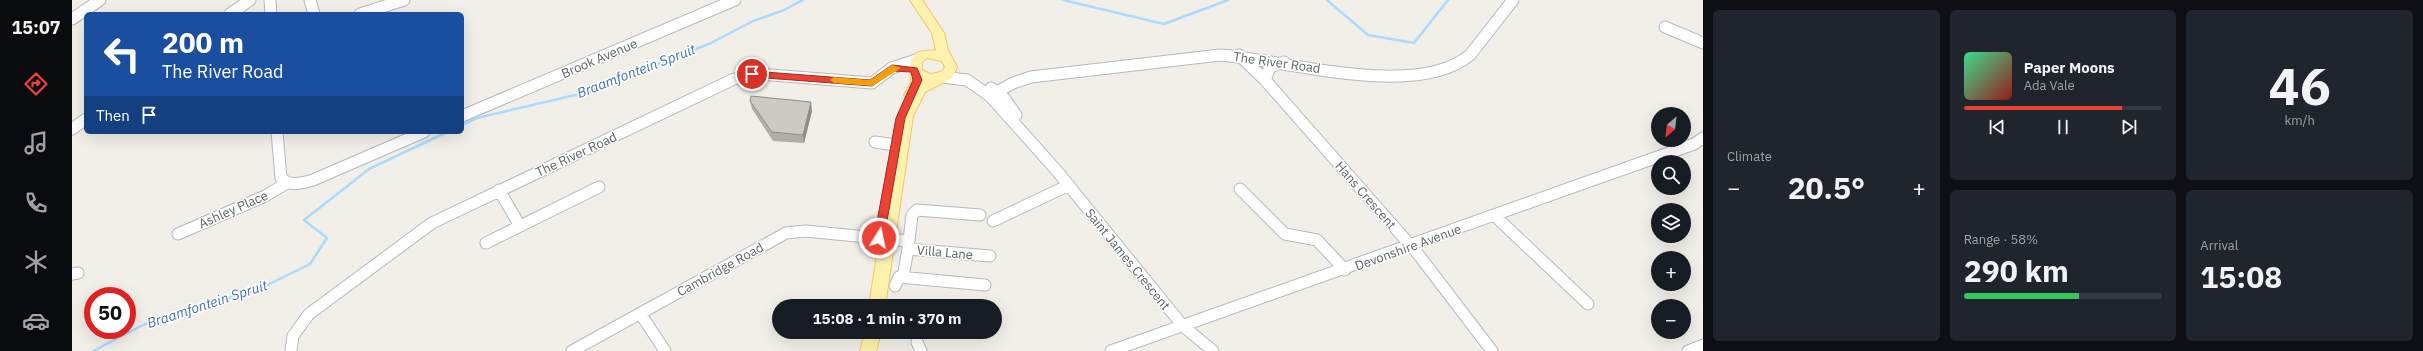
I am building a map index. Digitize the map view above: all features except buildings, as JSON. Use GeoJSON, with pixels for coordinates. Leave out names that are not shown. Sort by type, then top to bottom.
{"type":"FeatureCollection","features":[{"type":"Feature","properties":{"kind":"main road"},"geometry":{"type":"LineString","coordinates":[[871,299],[906,116],[920,89],[950,71],[948,60],[936,30],[916,0]]}},
{"type":"Feature","properties":{"kind":"main road"},"geometry":{"type":"LineString","coordinates":[[878,299],[883,239],[895,145],[903,111],[917,83],[917,64],[932,45],[936,30]]}},
{"type":"Feature","properties":{"kind":"main road"},"geometry":{"type":"LineString","coordinates":[[917,64],[930,53],[948,60]]}},
{"type":"Feature","properties":{"kind":"main road"},"geometry":{"type":"LineString","coordinates":[[917,64],[924,78],[939,78]]}},
{"type":"Feature","properties":{"kind":"main road"},"geometry":{"type":"LineString","coordinates":[[866,339],[867,351]]}},
{"type":"Feature","properties":{"kind":"main road"},"geometry":{"type":"LineString","coordinates":[[867,351],[871,339]]}},
{"type":"Feature","properties":{"kind":"street"},"geometry":{"type":"LineString","coordinates":[[72,19],[100,0]]}},
{"type":"Feature","properties":{"kind":"street"},"geometry":{"type":"LineString","coordinates":[[233,12],[250,0]]}},
{"type":"Feature","properties":{"kind":"street"},"geometry":{"type":"LineString","coordinates":[[270,0],[271,12]]}},
{"type":"Feature","properties":{"kind":"street"},"geometry":{"type":"LineString","coordinates":[[310,0],[313,12]]}},
{"type":"Feature","properties":{"kind":"street"},"geometry":{"type":"LineString","coordinates":[[366,12],[404,0]]}},
{"type":"Feature","properties":{"kind":"street","name":"Brook Avenue"},"geometry":{"type":"LineString","coordinates":[[464,115],[735,0]]}},
{"type":"Feature","properties":{"kind":"street","name":"The River Road"},"geometry":{"type":"LineString","coordinates":[[994,94],[1013,83],[1031,77],[1200,56],[1239,55],[1375,77],[1405,77],[1439,71],[1461,62],[1470,54],[1513,0]]}},
{"type":"Feature","properties":{"kind":"street"},"geometry":{"type":"LineString","coordinates":[[1665,27],[1703,43]]}},
{"type":"Feature","properties":{"kind":"street","name":"Hans Crescent"},"geometry":{"type":"LineString","coordinates":[[1239,55],[1265,80],[1411,246],[1492,351]]}},
{"type":"Feature","properties":{"kind":"street","name":"Saint James Crescent"},"geometry":{"type":"LineString","coordinates":[[948,60],[960,72],[994,94],[1183,326],[1213,351]]}},
{"type":"Feature","properties":{"kind":"street"},"geometry":{"type":"LineString","coordinates":[[1265,80],[1266,72],[1270,66],[1278,62],[1288,62]]}},
{"type":"Feature","properties":{"kind":"street","name":"The River Road"},"geometry":{"type":"LineString","coordinates":[[291,351],[293,336],[301,322],[314,310],[419,232],[444,216],[743,76],[759,74],[872,83],[892,68],[917,64]]}},
{"type":"Feature","properties":{"kind":"street","name":"Saint James Crescent"},"geometry":{"type":"LineString","coordinates":[[939,78],[967,80],[994,94]]}},
{"type":"Feature","properties":{"kind":"street"},"geometry":{"type":"LineString","coordinates":[[72,129],[84,120]]}},
{"type":"Feature","properties":{"kind":"street"},"geometry":{"type":"LineString","coordinates":[[277,134],[283,179],[298,184],[312,180],[419,134]]}},
{"type":"Feature","properties":{"kind":"street","name":"Devonshire Avenue"},"geometry":{"type":"LineString","coordinates":[[1111,351],[1345,270],[1702,141]]}},
{"type":"Feature","properties":{"kind":"street"},"geometry":{"type":"LineString","coordinates":[[876,142],[895,145]]}},
{"type":"Feature","properties":{"kind":"street","name":"Ashley Place"},"geometry":{"type":"LineString","coordinates":[[178,234],[265,196],[283,179]]}},
{"type":"Feature","properties":{"kind":"street"},"geometry":{"type":"LineString","coordinates":[[993,220],[1068,185]]}},
{"type":"Feature","properties":{"kind":"street"},"geometry":{"type":"LineString","coordinates":[[486,243],[599,187]]}},
{"type":"Feature","properties":{"kind":"street"},"geometry":{"type":"LineString","coordinates":[[1240,189],[1284,234],[1294,238],[1308,237],[1318,241],[1345,270]]}},
{"type":"Feature","properties":{"kind":"street"},"geometry":{"type":"LineString","coordinates":[[499,190],[520,226]]}},
{"type":"Feature","properties":{"kind":"street","name":"Villa Lane"},"geometry":{"type":"LineString","coordinates":[[908,245],[912,215],[917,210],[980,215]]}},
{"type":"Feature","properties":{"kind":"street"},"geometry":{"type":"LineString","coordinates":[[1495,216],[1588,304]]}},
{"type":"Feature","properties":{"kind":"street","name":"Cambridge Road"},"geometry":{"type":"LineString","coordinates":[[572,351],[786,233],[805,231],[883,239]]}},
{"type":"Feature","properties":{"kind":"street","name":"Villa Lane"},"geometry":{"type":"LineString","coordinates":[[883,239],[908,245],[990,256]]}},
{"type":"Feature","properties":{"kind":"street"},"geometry":{"type":"LineString","coordinates":[[908,245],[899,282],[985,286]]}},
{"type":"Feature","properties":{"kind":"street"},"geometry":{"type":"LineString","coordinates":[[640,313],[665,351]]}},
{"type":"Feature","properties":{"kind":"street"},"geometry":{"type":"LineString","coordinates":[[1688,351],[1703,345]]}},
{"type":"Feature","properties":{"kind":"waterway","name":"Braamfontein Spruit"},"geometry":{"type":"LineString","coordinates":[[464,124],[477,118],[588,92],[711,43],[753,21],[784,10],[803,0]]}},
{"type":"Feature","properties":{"kind":"waterway","name":"Braamfontein Spruit"},"geometry":{"type":"LineString","coordinates":[[1063,0],[1164,24],[1228,0]]}},
{"type":"Feature","properties":{"kind":"waterway","name":"Braamfontein Spruit"},"geometry":{"type":"LineString","coordinates":[[1327,0],[1368,35],[1414,43],[1448,0]]}},
{"type":"Feature","properties":{"kind":"waterway","name":"Braamfontein Spruit"},"geometry":{"type":"LineString","coordinates":[[93,351],[143,325],[184,310],[255,291],[310,264],[327,238],[304,220],[369,169],[443,134]]}},
{"type":"Feature","properties":{"kind":"slow traffic"},"geometry":{"type":"LineString","coordinates":[[834,80],[874,83],[892,68],[897,68]]}},
{"type":"Feature","properties":{"kind":"route"},"geometry":{"type":"LineString","coordinates":[[752,74],[874,83],[892,68],[914,70],[918,80],[900,118],[879,238]]}}]}
